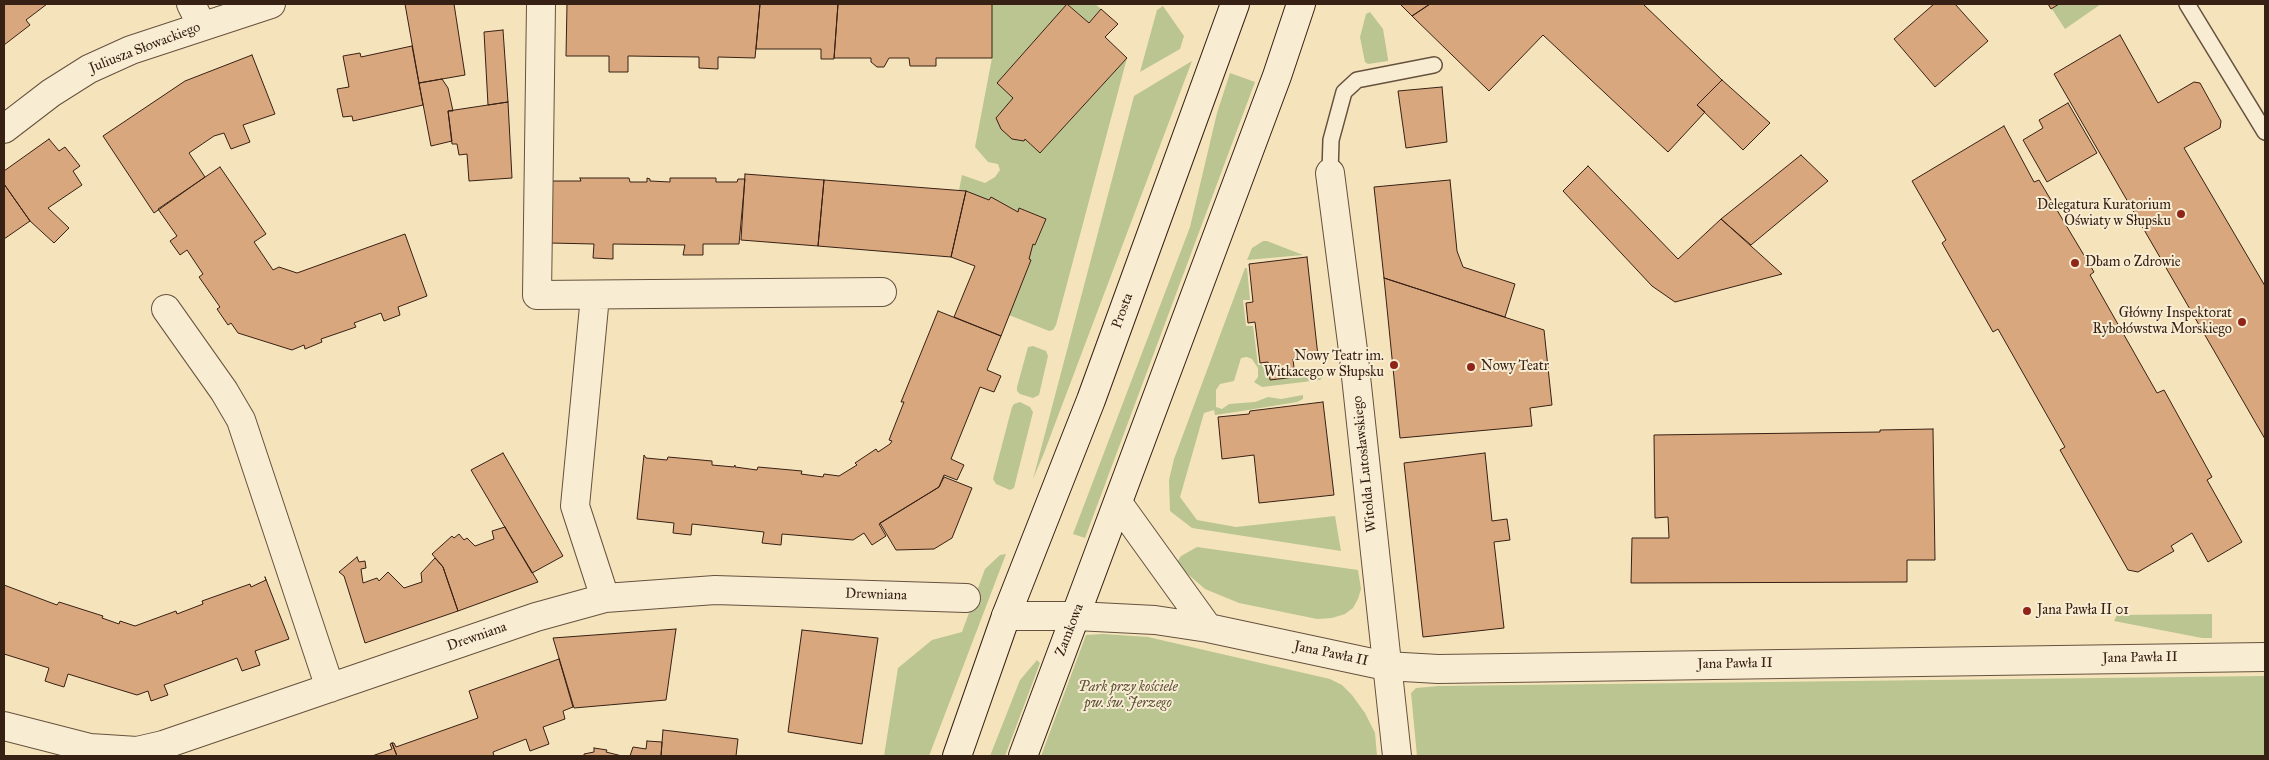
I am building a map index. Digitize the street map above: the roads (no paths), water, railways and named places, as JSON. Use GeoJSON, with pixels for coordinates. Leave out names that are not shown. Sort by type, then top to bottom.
{"type":"FeatureCollection","features":[{"type":"Feature","properties":{"kind":"street","name":"Juliusza Słowackiego"},"geometry":{"type":"LineString","coordinates":[[4,129],[51,93],[89,69],[132,50],[196,15],[271,4]]}},
{"type":"Feature","properties":{"kind":"street"},"geometry":{"type":"LineString","coordinates":[[541,4],[537,295],[595,296],[882,292]]}},
{"type":"Feature","properties":{"kind":"street","name":"Prosta"},"geometry":{"type":"LineString","coordinates":[[1006,616],[1091,400],[1236,4]]}},
{"type":"Feature","properties":{"kind":"street"},"geometry":{"type":"LineString","coordinates":[[1208,628],[1118,503],[1295,6]]}},
{"type":"Feature","properties":{"kind":"street","name":"Witolda Lutosławskiego"},"geometry":{"type":"LineString","coordinates":[[1330,173],[1354,358],[1397,756]]}},
{"type":"Feature","properties":{"kind":"street"},"geometry":{"type":"LineString","coordinates":[[595,296],[575,506],[605,598]]}},
{"type":"Feature","properties":{"kind":"street"},"geometry":{"type":"LineString","coordinates":[[166,309],[224,391],[241,420],[330,688]]}},
{"type":"Feature","properties":{"kind":"street","name":"Zamkowa"},"geometry":{"type":"LineString","coordinates":[[1023,756],[1118,503]]}},
{"type":"Feature","properties":{"kind":"street","name":"Drewniana"},"geometry":{"type":"LineString","coordinates":[[4,726],[90,748],[138,751],[163,745],[536,617],[605,598],[715,590],[966,598]]}},
{"type":"Feature","properties":{"kind":"street"},"geometry":{"type":"LineString","coordinates":[[957,756],[1006,616]]}},
{"type":"Feature","properties":{"kind":"street","name":"Jana Pawła II"},"geometry":{"type":"LineString","coordinates":[[1006,616],[1076,616],[1155,620],[1208,628],[1386,666],[1438,669],[2265,656]]}},
{"type":"Feature","properties":{"kind":"lane"},"geometry":{"type":"LineString","coordinates":[[2187,4],[2265,132]]}},
{"type":"Feature","properties":{"kind":"lane"},"geometry":{"type":"LineString","coordinates":[[1330,173],[1331,140],[1344,92],[1357,80],[1434,65]]}},
{"type":"Feature","properties":{"kind":"place","name":"Delegatura Kuratorium Oświaty w Słupsku"},"geometry":{"type":"Point","coordinates":[2181,214]}},
{"type":"Feature","properties":{"kind":"place","name":"Dbam o Zdrowie"},"geometry":{"type":"Point","coordinates":[2075,263]}},
{"type":"Feature","properties":{"kind":"place","name":"Główny Inspektorat Rybołówstwa Morskiego"},"geometry":{"type":"Point","coordinates":[2242,322]}},
{"type":"Feature","properties":{"kind":"place","name":"Nowy Teatr im. Witkacego w Słupsku"},"geometry":{"type":"Point","coordinates":[1394,365]}},
{"type":"Feature","properties":{"kind":"place","name":"Nowy Teatr"},"geometry":{"type":"Point","coordinates":[1471,367]}},
{"type":"Feature","properties":{"kind":"place","name":"Jana Pawła II 01"},"geometry":{"type":"Point","coordinates":[2027,611]}},
{"type":"Feature","properties":{"kind":"park label","name":"Park przy kościele pw. św. Jerzego"},"geometry":{"type":"Point","coordinates":[1128,696]}}]}
